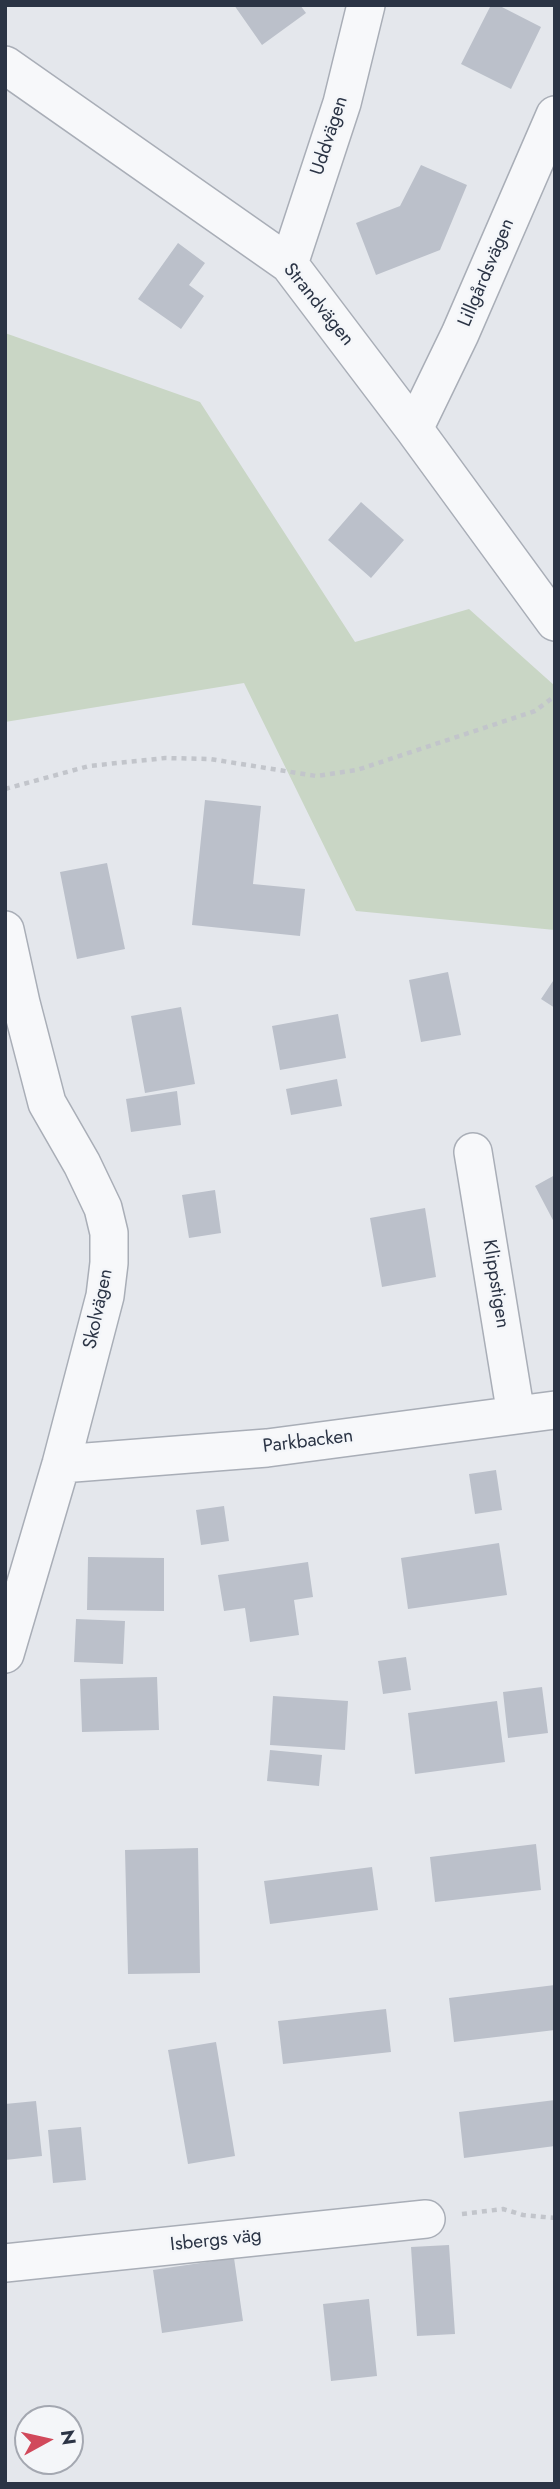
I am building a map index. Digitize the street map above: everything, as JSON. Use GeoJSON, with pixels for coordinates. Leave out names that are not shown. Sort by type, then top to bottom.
{"type":"FeatureCollection","features":[{"type":"Feature","properties":{"kind":"street","name":"Uddvägen"},"geometry":{"type":"LineString","coordinates":[[289,264],[342,103],[366,5]]}},
{"type":"Feature","properties":{"kind":"street","name":"Strandvägen"},"geometry":{"type":"LineString","coordinates":[[5,65],[289,264],[555,622]]}},
{"type":"Feature","properties":{"kind":"street","name":"Lillgårdsvägen"},"geometry":{"type":"LineString","coordinates":[[414,429],[460,334],[555,115]]}},
{"type":"Feature","properties":{"kind":"street","name":"Skolvägen"},"geometry":{"type":"LineString","coordinates":[[5,930],[47,1103],[82,1164],[103,1208],[109,1233],[105,1296],[61,1464],[5,1654]]}},
{"type":"Feature","properties":{"kind":"street","name":"Klippstigen"},"geometry":{"type":"LineString","coordinates":[[473,1152],[516,1415]]}},
{"type":"Feature","properties":{"kind":"street","name":"Parkbacken"},"geometry":{"type":"LineString","coordinates":[[61,1464],[267,1448],[555,1410]]}},
{"type":"Feature","properties":{"kind":"street","name":"Isbergs väg"},"geometry":{"type":"LineString","coordinates":[[5,2263],[426,2219]]}},
{"type":"Feature","properties":{"kind":"path"},"geometry":{"type":"LineString","coordinates":[[5,789],[89,766],[165,758],[210,759],[316,776],[356,769],[535,711],[555,696]]}},
{"type":"Feature","properties":{"kind":"path"},"geometry":{"type":"LineString","coordinates":[[503,2209],[523,2215],[555,2218]]}},
{"type":"Feature","properties":{"kind":"green space"},"geometry":{"type":"Polygon","coordinates":[[[5,333],[200,402],[355,642],[469,609],[555,686],[555,930],[356,911],[244,683],[5,722],[5,333]]]}},
{"type":"Feature","properties":{"kind":"building"},"geometry":{"type":"Polygon","coordinates":[[[234,5],[300,5],[306,13],[262,45],[234,5]]]}},
{"type":"Feature","properties":{"kind":"building"},"geometry":{"type":"Polygon","coordinates":[[[491,5],[498,5],[541,27],[511,89],[461,64],[491,5]]]}},
{"type":"Feature","properties":{"kind":"building"},"geometry":{"type":"Polygon","coordinates":[[[421,165],[467,185],[440,250],[376,275],[356,223],[400,206],[421,165]]]}},
{"type":"Feature","properties":{"kind":"building"},"geometry":{"type":"Polygon","coordinates":[[[178,243],[205,263],[189,285],[204,296],[181,329],[138,299],[178,243]]]}},
{"type":"Feature","properties":{"kind":"building"},"geometry":{"type":"Polygon","coordinates":[[[361,502],[404,540],[371,578],[328,540],[361,502]]]}},
{"type":"Feature","properties":{"kind":"building"},"geometry":{"type":"Polygon","coordinates":[[[205,800],[261,806],[253,884],[305,889],[300,936],[192,925],[205,800]]]}},
{"type":"Feature","properties":{"kind":"building"},"geometry":{"type":"Polygon","coordinates":[[[107,863],[125,949],[77,959],[60,872],[107,863]]]}},
{"type":"Feature","properties":{"kind":"building"},"geometry":{"type":"Polygon","coordinates":[[[448,972],[461,1035],[421,1042],[409,980],[448,972]]]}},
{"type":"Feature","properties":{"kind":"building"},"geometry":{"type":"Polygon","coordinates":[[[555,978],[555,1008],[541,999],[555,978]]]}},
{"type":"Feature","properties":{"kind":"building"},"geometry":{"type":"Polygon","coordinates":[[[181,1007],[195,1084],[145,1093],[131,1016],[181,1007]]]}},
{"type":"Feature","properties":{"kind":"building"},"geometry":{"type":"Polygon","coordinates":[[[338,1014],[346,1058],[280,1070],[272,1026],[338,1014]]]}},
{"type":"Feature","properties":{"kind":"building"},"geometry":{"type":"Polygon","coordinates":[[[337,1079],[342,1106],[291,1115],[286,1089],[337,1079]]]}},
{"type":"Feature","properties":{"kind":"building"},"geometry":{"type":"Polygon","coordinates":[[[177,1091],[181,1125],[131,1132],[126,1099],[177,1091]]]}},
{"type":"Feature","properties":{"kind":"building"},"geometry":{"type":"Polygon","coordinates":[[[555,1175],[555,1224],[535,1186],[555,1175]]]}},
{"type":"Feature","properties":{"kind":"building"},"geometry":{"type":"Polygon","coordinates":[[[215,1190],[221,1233],[189,1238],[182,1195],[215,1190]]]}},
{"type":"Feature","properties":{"kind":"building"},"geometry":{"type":"Polygon","coordinates":[[[425,1208],[436,1277],[382,1287],[370,1218],[425,1208]]]}},
{"type":"Feature","properties":{"kind":"building"},"geometry":{"type":"Polygon","coordinates":[[[496,1470],[502,1510],[475,1514],[469,1474],[496,1470]]]}},
{"type":"Feature","properties":{"kind":"building"},"geometry":{"type":"Polygon","coordinates":[[[224,1506],[229,1541],[201,1545],[196,1510],[224,1506]]]}},
{"type":"Feature","properties":{"kind":"building"},"geometry":{"type":"Polygon","coordinates":[[[499,1543],[507,1595],[408,1609],[401,1558],[499,1543]]]}},
{"type":"Feature","properties":{"kind":"building"},"geometry":{"type":"Polygon","coordinates":[[[88,1557],[164,1558],[164,1611],[87,1610],[88,1557]]]}},
{"type":"Feature","properties":{"kind":"building"},"geometry":{"type":"Polygon","coordinates":[[[308,1562],[313,1597],[294,1600],[299,1635],[250,1642],[245,1608],[224,1611],[218,1575],[308,1562]]]}},
{"type":"Feature","properties":{"kind":"building"},"geometry":{"type":"Polygon","coordinates":[[[76,1619],[125,1621],[123,1664],[74,1662],[76,1619]]]}},
{"type":"Feature","properties":{"kind":"building"},"geometry":{"type":"Polygon","coordinates":[[[406,1657],[411,1690],[383,1694],[378,1661],[406,1657]]]}},
{"type":"Feature","properties":{"kind":"building"},"geometry":{"type":"Polygon","coordinates":[[[157,1677],[159,1730],[82,1732],[80,1679],[157,1677]]]}},
{"type":"Feature","properties":{"kind":"building"},"geometry":{"type":"Polygon","coordinates":[[[542,1687],[548,1733],[508,1738],[503,1692],[542,1687]]]}},
{"type":"Feature","properties":{"kind":"building"},"geometry":{"type":"Polygon","coordinates":[[[273,1696],[348,1701],[345,1750],[270,1745],[273,1696]]]}},
{"type":"Feature","properties":{"kind":"building"},"geometry":{"type":"Polygon","coordinates":[[[497,1701],[505,1762],[415,1774],[408,1713],[497,1701]]]}},
{"type":"Feature","properties":{"kind":"building"},"geometry":{"type":"Polygon","coordinates":[[[270,1750],[322,1755],[319,1786],[267,1781],[270,1750]]]}},
{"type":"Feature","properties":{"kind":"building"},"geometry":{"type":"Polygon","coordinates":[[[536,1844],[541,1890],[435,1902],[430,1857],[536,1844]]]}},
{"type":"Feature","properties":{"kind":"building"},"geometry":{"type":"Polygon","coordinates":[[[198,1848],[200,1973],[128,1974],[125,1850],[198,1848]]]}},
{"type":"Feature","properties":{"kind":"building"},"geometry":{"type":"Polygon","coordinates":[[[372,1867],[378,1910],[270,1924],[264,1881],[372,1867]]]}},
{"type":"Feature","properties":{"kind":"building"},"geometry":{"type":"Polygon","coordinates":[[[555,1985],[555,2030],[454,2042],[449,1998],[555,1985]]]}},
{"type":"Feature","properties":{"kind":"building"},"geometry":{"type":"Polygon","coordinates":[[[386,2009],[391,2052],[283,2064],[278,2021],[386,2009]]]}},
{"type":"Feature","properties":{"kind":"building"},"geometry":{"type":"Polygon","coordinates":[[[216,2042],[235,2156],[188,2164],[168,2050],[216,2042]]]}},
{"type":"Feature","properties":{"kind":"building"},"geometry":{"type":"Polygon","coordinates":[[[555,2100],[555,2146],[464,2158],[459,2112],[555,2100]]]}},
{"type":"Feature","properties":{"kind":"building"},"geometry":{"type":"Polygon","coordinates":[[[36,2101],[42,2156],[5,2160],[5,2104],[36,2101]]]}},
{"type":"Feature","properties":{"kind":"building"},"geometry":{"type":"Polygon","coordinates":[[[81,2127],[86,2180],[53,2183],[48,2130],[81,2127]]]}},
{"type":"Feature","properties":{"kind":"building"},"geometry":{"type":"Polygon","coordinates":[[[449,2245],[455,2334],[417,2336],[411,2247],[449,2245]]]}},
{"type":"Feature","properties":{"kind":"building"},"geometry":{"type":"Polygon","coordinates":[[[234,2258],[243,2321],[162,2333],[153,2270],[234,2258]]]}},
{"type":"Feature","properties":{"kind":"building"},"geometry":{"type":"Polygon","coordinates":[[[369,2299],[377,2376],[331,2381],[323,2304],[369,2299]]]}}]}
